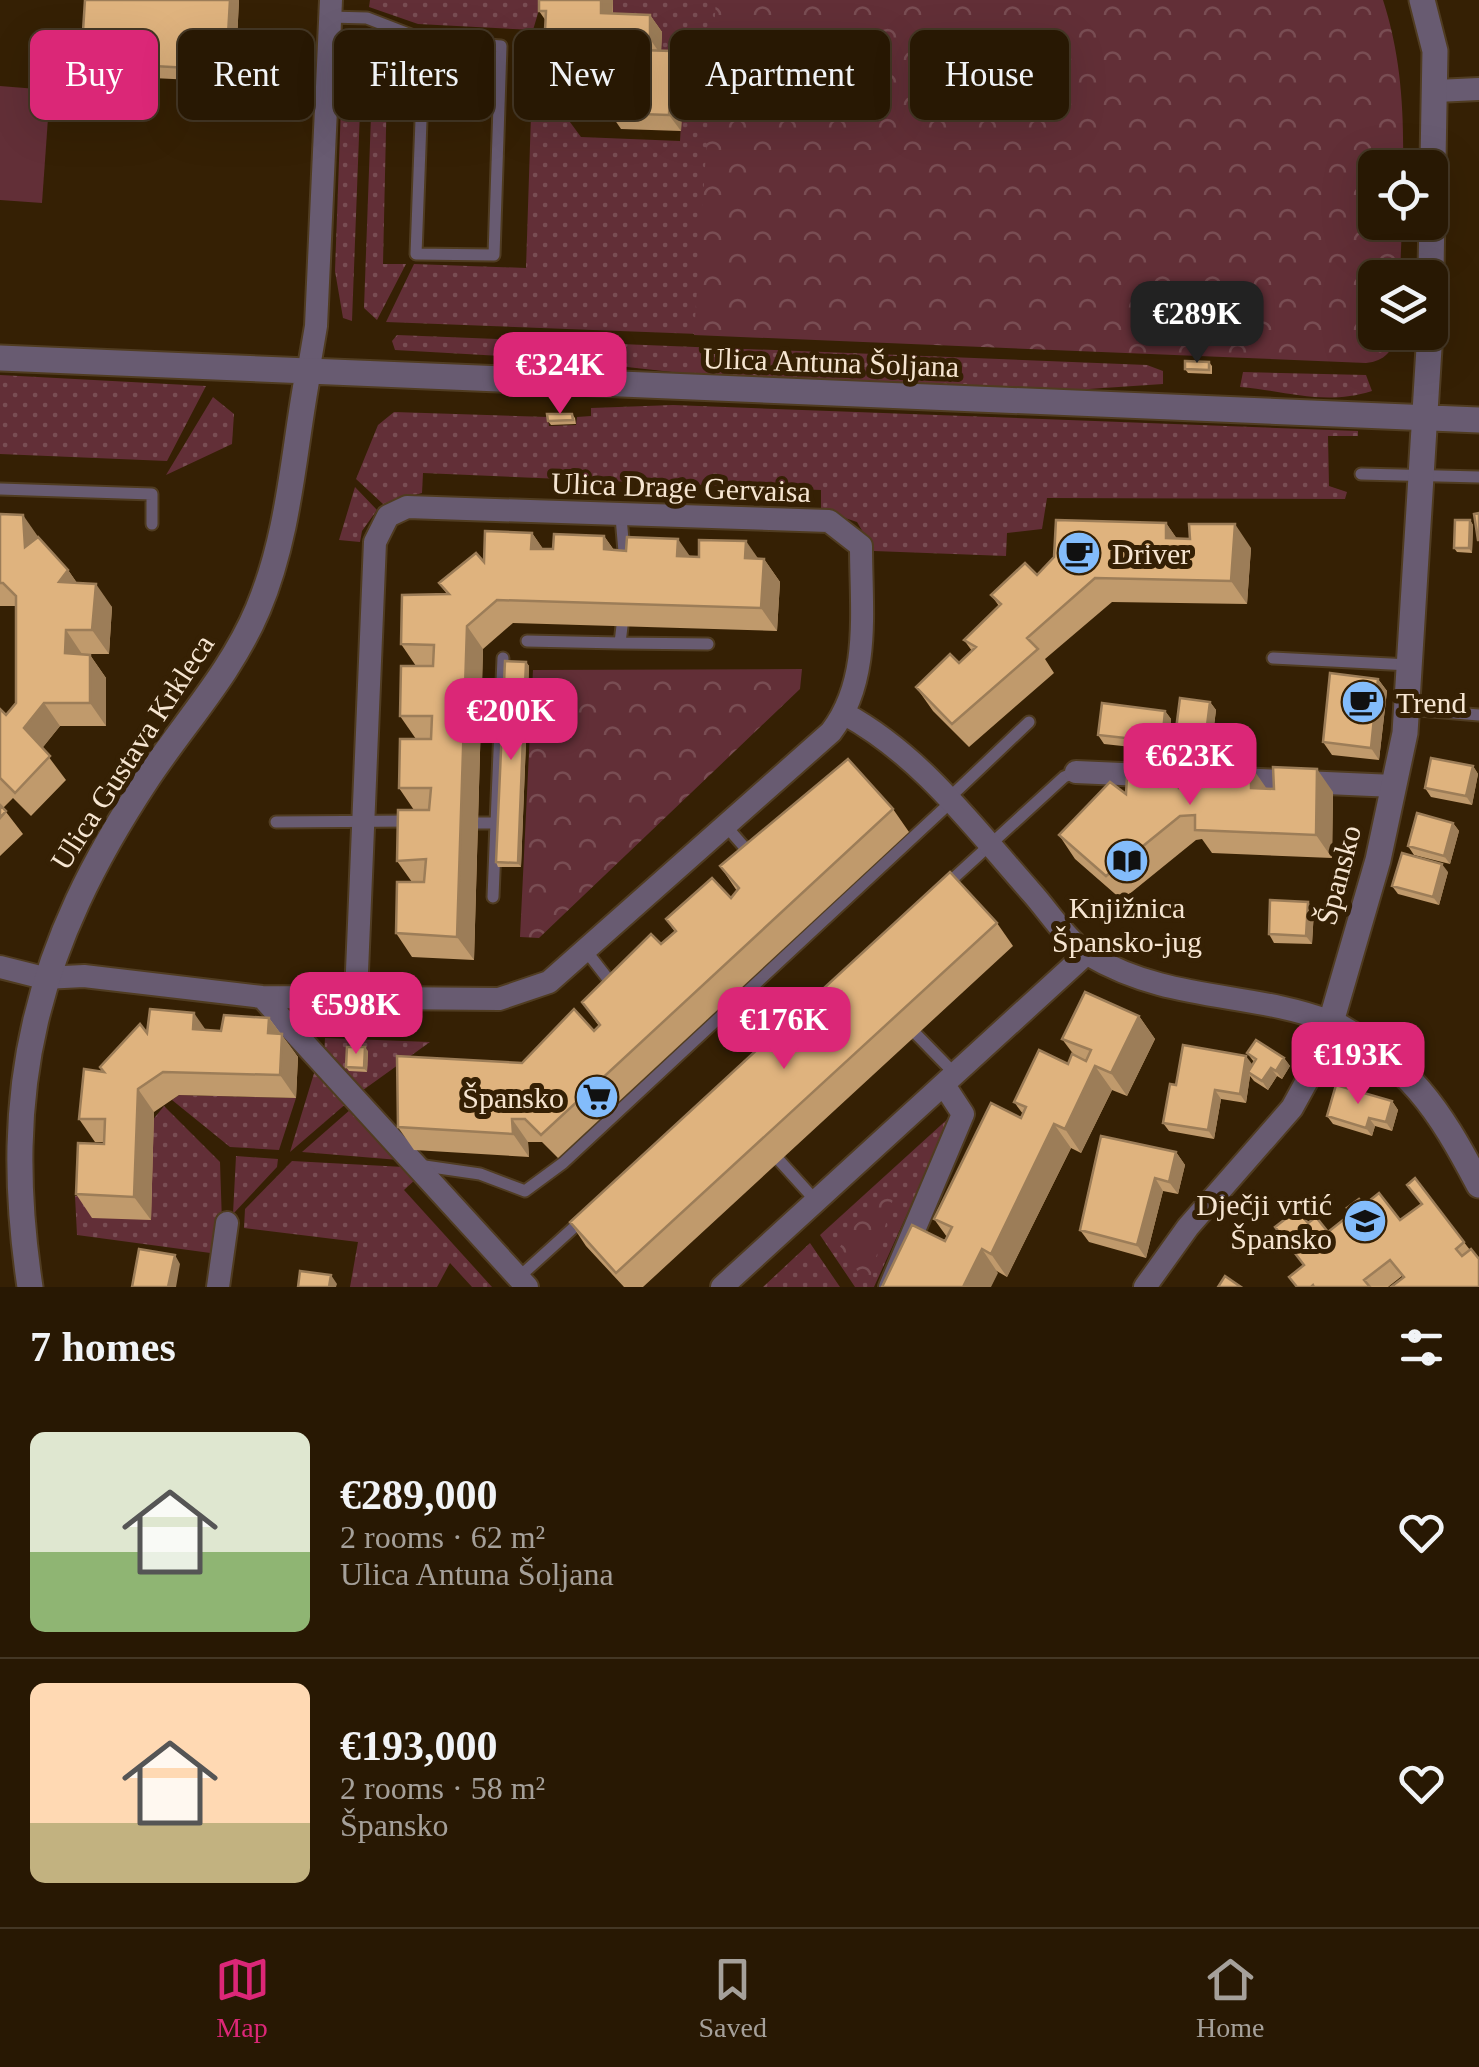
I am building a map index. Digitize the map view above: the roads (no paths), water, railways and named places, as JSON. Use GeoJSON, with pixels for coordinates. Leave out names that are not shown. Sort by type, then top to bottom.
{"type":"FeatureCollection","features":[{"type":"Feature","properties":{"kind":"street","name":"Špansko"},"geometry":{"type":"LineString","coordinates":[[1422,0],[1435,51],[1432,260]]}},
{"type":"Feature","properties":{"kind":"street"},"geometry":{"type":"LineString","coordinates":[[308,373],[316,326],[331,9]]}},
{"type":"Feature","properties":{"kind":"street"},"geometry":{"type":"LineString","coordinates":[[1436,91],[1479,89]]}},
{"type":"Feature","properties":{"kind":"street","name":"Špansko"},"geometry":{"type":"LineString","coordinates":[[1145,1287],[1188,1228],[1292,1108],[1314,1068],[1331,1022],[1394,786],[1406,709],[1429,350]]}},
{"type":"Feature","properties":{"kind":"street","name":"Ulica Antuna Šoljana"},"geometry":{"type":"LineString","coordinates":[[0,358],[1479,420]]}},
{"type":"Feature","properties":{"kind":"street","name":"Ulica Gustava Krkleca"},"geometry":{"type":"LineString","coordinates":[[30,1287],[20,1220],[16,1151],[24,1074],[44,978],[84,882],[115,828],[236,655],[259,607],[293,487],[308,373]]}},
{"type":"Feature","properties":{"kind":"street","name":"Ulica Drage Gervaisa"},"geometry":{"type":"LineString","coordinates":[[0,967],[44,978],[84,976],[262,997],[499,999],[549,982],[831,732],[846,714],[857,686],[860,658],[861,546],[829,521],[407,508],[388,516],[375,542],[356,995]]}},
{"type":"Feature","properties":{"kind":"street"},"geometry":{"type":"LineString","coordinates":[[846,714],[890,740],[1086,954],[1154,984],[1211,998],[1298,1009],[1331,1022],[1412,1077],[1470,1147],[1479,1184]]}},
{"type":"Feature","properties":{"kind":"street"},"geometry":{"type":"LineString","coordinates":[[1076,772],[1394,786]]}},
{"type":"Feature","properties":{"kind":"street"},"geometry":{"type":"LineString","coordinates":[[722,1287],[1086,954]]}},
{"type":"Feature","properties":{"kind":"street"},"geometry":{"type":"LineString","coordinates":[[262,997],[522,1282]]}},
{"type":"Feature","properties":{"kind":"street"},"geometry":{"type":"LineString","coordinates":[[890,1287],[963,1114],[949,1079]]}},
{"type":"Feature","properties":{"kind":"street"},"geometry":{"type":"LineString","coordinates":[[218,1287],[228,1223]]}},
{"type":"Feature","properties":{"kind":"lane"},"geometry":{"type":"LineString","coordinates":[[331,9],[398,30]]}},
{"type":"Feature","properties":{"kind":"lane"},"geometry":{"type":"LineString","coordinates":[[424,40],[502,46],[494,255],[416,254],[424,40]]}},
{"type":"Feature","properties":{"kind":"lane"},"geometry":{"type":"LineString","coordinates":[[1361,474],[1422,479],[1479,476]]}},
{"type":"Feature","properties":{"kind":"lane"},"geometry":{"type":"LineString","coordinates":[[0,489],[152,494],[152,524]]}},
{"type":"Feature","properties":{"kind":"lane"},"geometry":{"type":"LineString","coordinates":[[621,517],[625,573]]}},
{"type":"Feature","properties":{"kind":"lane"},"geometry":{"type":"LineString","coordinates":[[620,644],[622,626]]}},
{"type":"Feature","properties":{"kind":"lane"},"geometry":{"type":"LineString","coordinates":[[528,641],[708,644]]}},
{"type":"Feature","properties":{"kind":"lane"},"geometry":{"type":"LineString","coordinates":[[493,896],[502,658]]}},
{"type":"Feature","properties":{"kind":"lane"},"geometry":{"type":"LineString","coordinates":[[1273,658],[1410,666]]}},
{"type":"Feature","properties":{"kind":"lane"},"geometry":{"type":"LineString","coordinates":[[1406,709],[1479,715]]}},
{"type":"Feature","properties":{"kind":"lane"},"geometry":{"type":"LineString","coordinates":[[414,1164],[480,1174],[525,1192],[563,1163],[1029,722]]}},
{"type":"Feature","properties":{"kind":"lane"},"geometry":{"type":"LineString","coordinates":[[938,893],[1064,777],[1076,772]]}},
{"type":"Feature","properties":{"kind":"lane"},"geometry":{"type":"LineString","coordinates":[[276,822],[430,822]]}},
{"type":"Feature","properties":{"kind":"lane"},"geometry":{"type":"LineString","coordinates":[[478,822],[496,823]]}},
{"type":"Feature","properties":{"kind":"lane"},"geometry":{"type":"LineString","coordinates":[[726,826],[760,867]]}},
{"type":"Feature","properties":{"kind":"lane"},"geometry":{"type":"LineString","coordinates":[[586,952],[624,1001]]}},
{"type":"Feature","properties":{"kind":"lane"},"geometry":{"type":"LineString","coordinates":[[917,1035],[949,1079]]}},
{"type":"Feature","properties":{"kind":"lane"},"geometry":{"type":"LineString","coordinates":[[778,1159],[816,1201]]}},
{"type":"Feature","properties":{"kind":"lane"},"geometry":{"type":"LineString","coordinates":[[522,1282],[588,1214]]}},
{"type":"Feature","properties":{"kind":"place","name":"Driver"},"geometry":{"type":"Point","coordinates":[1079,553]}},
{"type":"Feature","properties":{"kind":"place","name":"Trend"},"geometry":{"type":"Point","coordinates":[1363,702]}},
{"type":"Feature","properties":{"kind":"place","name":"Knjižnica Špansko-jug"},"geometry":{"type":"Point","coordinates":[1127,861]}},
{"type":"Feature","properties":{"kind":"place","name":"Špansko"},"geometry":{"type":"Point","coordinates":[597,1097]}},
{"type":"Feature","properties":{"kind":"place","name":"Dječji vrtić Špansko"},"geometry":{"type":"Point","coordinates":[1365,1221]}}]}
